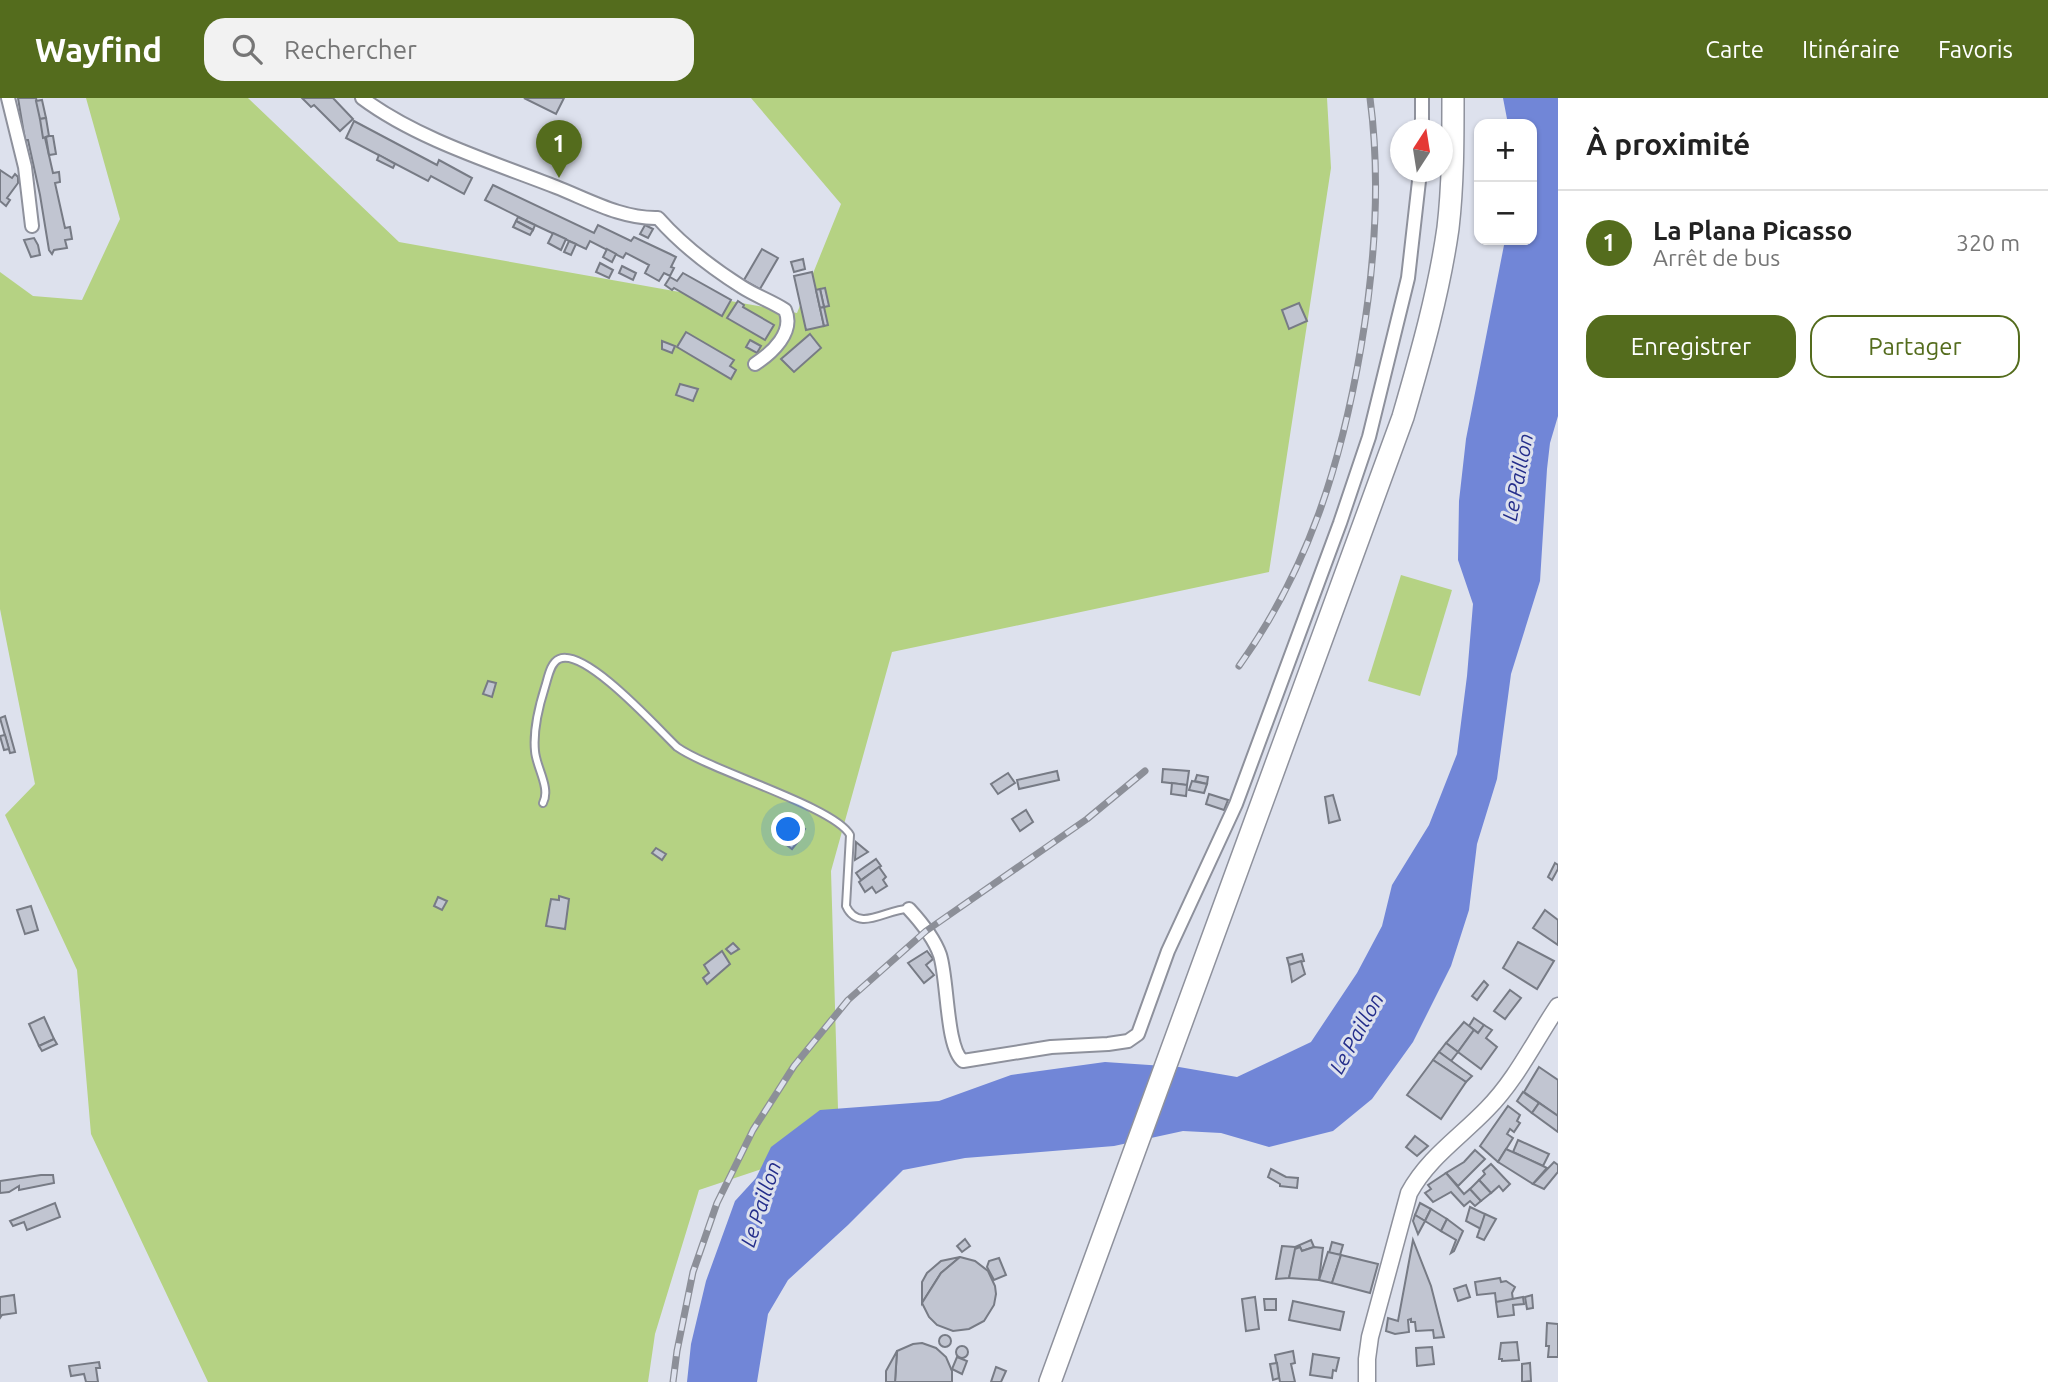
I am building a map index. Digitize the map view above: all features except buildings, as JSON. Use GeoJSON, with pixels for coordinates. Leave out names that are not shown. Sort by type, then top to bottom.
{"type":"FeatureCollection","features":[{"type":"Feature","properties":{"kind":"main road"},"geometry":{"type":"LineString","coordinates":[[1443,98],[1443,119]]}},
{"type":"Feature","properties":{"kind":"main road"},"geometry":{"type":"LineString","coordinates":[[1046,1381],[1403,417],[1439,280],[1448,225],[1453,98]]}},
{"type":"Feature","properties":{"kind":"main road"},"geometry":{"type":"LineString","coordinates":[[1180,1016],[1393,415],[1428,277],[1439,220],[1441,182]]}},
{"type":"Feature","properties":{"kind":"street"},"geometry":{"type":"LineString","coordinates":[[8,98],[25,167],[32,226]]}},
{"type":"Feature","properties":{"kind":"street"},"geometry":{"type":"LineString","coordinates":[[362,98],[396,119],[491,162],[618,212],[640,218],[658,218],[672,234],[727,277],[785,310],[788,326],[775,348],[755,364]]}},
{"type":"Feature","properties":{"kind":"street"},"geometry":{"type":"LineString","coordinates":[[1422,98],[1422,119]]}},
{"type":"Feature","properties":{"kind":"street"},"geometry":{"type":"LineString","coordinates":[[909,909],[939,951],[946,978],[954,1051],[963,1061],[1051,1047],[1128,1041],[1138,1034],[1168,951],[1236,804],[1370,438],[1408,278],[1419,182]]}},
{"type":"Feature","properties":{"kind":"street"},"geometry":{"type":"LineString","coordinates":[[1367,1382],[1370,1337],[1409,1193],[1432,1160],[1487,1109],[1507,1085],[1556,1014]]}},
{"type":"Feature","properties":{"kind":"lane"},"geometry":{"type":"LineString","coordinates":[[544,803],[546,793],[534,748],[537,729],[552,665],[558,659],[567,658],[589,666],[692,758],[775,792],[840,823],[850,835],[846,906],[850,915],[858,920],[867,920],[899,909],[909,909]]}},
{"type":"Feature","properties":{"kind":"green space"},"geometry":{"type":"Polygon","coordinates":[[[86,98],[248,98],[399,242],[797,313],[841,204],[751,98],[1327,98],[1331,168],[1269,572],[892,652],[831,871],[839,1143],[699,1190],[655,1334],[648,1382],[208,1382],[91,1134],[77,970],[5,815],[35,784],[0,609],[0,272],[33,296],[82,300],[120,219],[86,98]]]}},
{"type":"Feature","properties":{"kind":"green space"},"geometry":{"type":"Polygon","coordinates":[[[1401,575],[1452,590],[1420,696],[1368,681],[1401,575]]]}},
{"type":"Feature","properties":{"kind":"water","name":"Le Paillon"},"geometry":{"type":"Polygon","coordinates":[[[1503,98],[1558,98],[1558,416],[1550,443],[1547,469],[1540,581],[1511,674],[1497,779],[1477,844],[1469,910],[1451,966],[1413,1042],[1372,1099],[1333,1131],[1269,1147],[1221,1133],[1183,1131],[1114,1146],[965,1158],[903,1170],[788,1280],[768,1314],[757,1382],[687,1382],[691,1344],[706,1281],[735,1201],[756,1178],[771,1147],[820,1110],[939,1101],[1011,1075],[1105,1062],[1179,1067],[1237,1077],[1311,1042],[1357,973],[1382,926],[1392,885],[1429,825],[1457,754],[1473,604],[1458,560],[1459,501],[1466,439],[1504,245],[1537,245],[1537,119],[1507,119],[1503,98]]]}},
{"type":"Feature","properties":{"kind":"railway"},"geometry":{"type":"LineString","coordinates":[[1239,666],[1264,629],[1303,553],[1332,474],[1353,390],[1370,285],[1375,222],[1375,160],[1370,98]]}},
{"type":"Feature","properties":{"kind":"railway"},"geometry":{"type":"LineString","coordinates":[[673,1382],[693,1272],[717,1203],[753,1130],[794,1066],[848,1000],[926,931],[1087,819],[1145,771]]}},
{"type":"Feature","properties":{"kind":"place","name":"La Plana Picasso"},"geometry":{"type":"Point","coordinates":[559,178]}}]}
